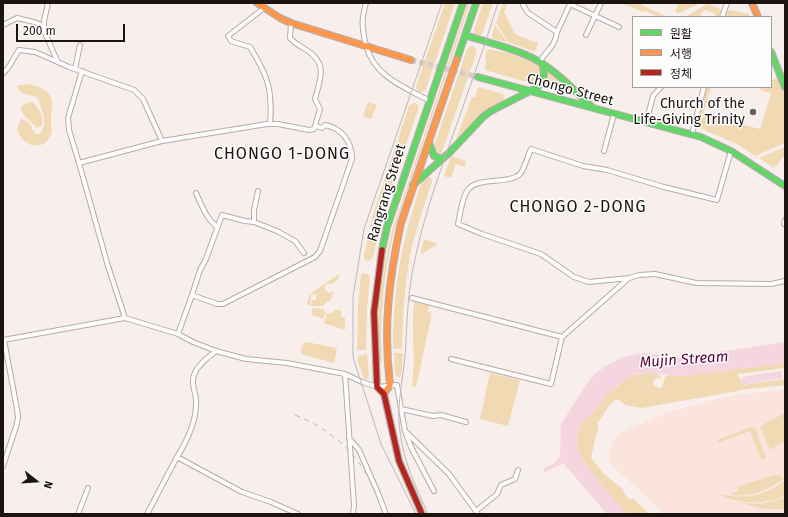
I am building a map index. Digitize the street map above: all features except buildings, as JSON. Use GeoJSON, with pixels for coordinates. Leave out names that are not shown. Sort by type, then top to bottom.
{"type":"FeatureCollection","features":[{"type":"Feature","properties":{"kind":"main road"},"geometry":{"type":"LineString","coordinates":[[257,3],[291,23],[411,60]]}},
{"type":"Feature","properties":{"kind":"main road","name":"Rangrang Street"},"geometry":{"type":"LineString","coordinates":[[377,387],[374,312],[382,249],[387,227],[463,3]]}},
{"type":"Feature","properties":{"kind":"main road","name":"Rangrang Street"},"geometry":{"type":"LineString","coordinates":[[390,385],[387,330],[388,297],[395,250],[413,186],[476,3]]}},
{"type":"Feature","properties":{"kind":"main road"},"geometry":{"type":"LineString","coordinates":[[752,3],[758,16]]}},
{"type":"Feature","properties":{"kind":"main road"},"geometry":{"type":"LineString","coordinates":[[465,35],[518,52],[541,62],[592,107]]}},
{"type":"Feature","properties":{"kind":"main road"},"geometry":{"type":"LineString","coordinates":[[772,54],[785,87]]}},
{"type":"Feature","properties":{"kind":"main road"},"geometry":{"type":"LineString","coordinates":[[413,186],[483,117],[491,111],[538,88],[543,81],[545,74],[541,62]]}},
{"type":"Feature","properties":{"kind":"main road","name":"Chongo Street"},"geometry":{"type":"LineString","coordinates":[[478,77],[646,123],[692,134],[716,143],[731,151],[785,186]]}},
{"type":"Feature","properties":{"kind":"main road"},"geometry":{"type":"LineString","coordinates":[[429,143],[431,152],[434,156],[442,159]]}},
{"type":"Feature","properties":{"kind":"main road"},"geometry":{"type":"LineString","coordinates":[[384,394],[390,385]]}},
{"type":"Feature","properties":{"kind":"main road"},"geometry":{"type":"LineString","coordinates":[[377,387],[384,394],[399,461],[422,514]]}},
{"type":"Feature","properties":{"kind":"street"},"geometry":{"type":"LineString","coordinates":[[44,29],[44,21],[48,3]]}},
{"type":"Feature","properties":{"kind":"street"},"geometry":{"type":"LineString","coordinates":[[366,3],[362,16],[362,24],[368,55],[373,63],[380,72],[430,101]]}},
{"type":"Feature","properties":{"kind":"street"},"geometry":{"type":"LineString","coordinates":[[524,3],[523,5],[528,13],[557,32]]}},
{"type":"Feature","properties":{"kind":"street"},"geometry":{"type":"LineString","coordinates":[[586,35],[601,3]]}},
{"type":"Feature","properties":{"kind":"street"},"geometry":{"type":"LineString","coordinates":[[722,16],[726,3]]}},
{"type":"Feature","properties":{"kind":"street"},"geometry":{"type":"LineString","coordinates":[[541,62],[542,56],[552,48],[556,40],[557,32],[570,4],[619,27]]}},
{"type":"Feature","properties":{"kind":"street"},"geometry":{"type":"LineString","coordinates":[[264,8],[228,36],[231,41],[250,47],[255,54],[268,84],[270,96],[270,124]]}},
{"type":"Feature","properties":{"kind":"street"},"geometry":{"type":"LineString","coordinates":[[3,25],[17,18],[40,24],[44,29],[58,62]]}},
{"type":"Feature","properties":{"kind":"street"},"geometry":{"type":"LineString","coordinates":[[79,163],[162,141],[270,124],[278,124],[309,130],[314,129],[320,109],[315,99],[321,78],[321,67],[316,56],[295,44],[290,38],[291,23]]}},
{"type":"Feature","properties":{"kind":"street"},"geometry":{"type":"LineString","coordinates":[[75,69],[80,45]]}},
{"type":"Feature","properties":{"kind":"street"},"geometry":{"type":"LineString","coordinates":[[3,73],[8,69],[14,57],[20,50],[35,52],[75,69],[134,90],[143,99],[162,141]]}},
{"type":"Feature","properties":{"kind":"street"},"geometry":{"type":"LineString","coordinates":[[82,71],[68,118],[69,130],[108,266],[125,318]]}},
{"type":"Feature","properties":{"kind":"street"},"geometry":{"type":"LineString","coordinates":[[646,123],[653,96],[660,88]]}},
{"type":"Feature","properties":{"kind":"street"},"geometry":{"type":"LineString","coordinates":[[692,134],[704,88]]}},
{"type":"Feature","properties":{"kind":"street"},"geometry":{"type":"LineString","coordinates":[[604,151],[614,114]]}},
{"type":"Feature","properties":{"kind":"street"},"geometry":{"type":"LineString","coordinates":[[192,295],[217,304],[223,304],[315,257],[320,250],[352,159],[352,150],[341,132],[325,125],[322,128],[316,126]]}},
{"type":"Feature","properties":{"kind":"street"},"geometry":{"type":"LineString","coordinates":[[731,151],[717,200],[664,187],[607,170],[583,166],[531,149],[521,174],[515,177],[471,186],[466,192],[458,224],[482,234],[541,254],[582,281],[589,282],[655,274],[696,283],[771,284],[785,281]]}},
{"type":"Feature","properties":{"kind":"street"},"geometry":{"type":"LineString","coordinates":[[254,222],[254,210],[258,191]]}},
{"type":"Feature","properties":{"kind":"street"},"geometry":{"type":"LineString","coordinates":[[196,193],[209,220],[217,227]]}},
{"type":"Feature","properties":{"kind":"street"},"geometry":{"type":"LineString","coordinates":[[178,334],[222,214],[245,221],[254,222],[295,240],[304,253]]}},
{"type":"Feature","properties":{"kind":"street"},"geometry":{"type":"LineString","coordinates":[[451,359],[551,384],[562,337],[629,278]]}},
{"type":"Feature","properties":{"kind":"street"},"geometry":{"type":"LineString","coordinates":[[412,298],[562,337]]}},
{"type":"Feature","properties":{"kind":"street"},"geometry":{"type":"LineString","coordinates":[[3,466],[18,418],[3,340],[125,318],[178,334],[216,351],[246,359],[287,363],[345,374],[377,387],[397,385],[411,448],[434,491]]}},
{"type":"Feature","properties":{"kind":"street"},"geometry":{"type":"LineString","coordinates":[[146,514],[189,436],[196,405],[192,381],[194,374],[216,351]]}},
{"type":"Feature","properties":{"kind":"street"},"geometry":{"type":"LineString","coordinates":[[345,374],[348,438],[354,505],[353,514]]}},
{"type":"Feature","properties":{"kind":"street"},"geometry":{"type":"LineString","coordinates":[[402,409],[433,416],[441,415],[466,422]]}},
{"type":"Feature","properties":{"kind":"street"},"geometry":{"type":"LineString","coordinates":[[406,430],[449,474],[477,512],[497,494],[501,485],[515,479],[518,470]]}},
{"type":"Feature","properties":{"kind":"street"},"geometry":{"type":"LineString","coordinates":[[348,438],[359,450],[386,514]]}},
{"type":"Feature","properties":{"kind":"street"},"geometry":{"type":"LineString","coordinates":[[177,457],[242,492],[272,502],[298,514]]}},
{"type":"Feature","properties":{"kind":"street"},"geometry":{"type":"LineString","coordinates":[[78,514],[88,488]]}},
{"type":"Feature","properties":{"kind":"shaded area"},"geometry":{"type":"Polygon","coordinates":[[[445,3],[455,3],[426,89],[420,92],[417,91],[416,86],[445,3]]]}},
{"type":"Feature","properties":{"kind":"shaded area"},"geometry":{"type":"Polygon","coordinates":[[[468,3],[470,3],[394,231],[387,263],[383,296],[381,329],[382,362],[380,364],[378,332],[380,297],[385,262],[392,231],[468,3]]]}},
{"type":"Feature","properties":{"kind":"shaded area"},"geometry":{"type":"Polygon","coordinates":[[[483,3],[493,3],[483,32],[481,35],[477,35],[474,32],[474,29],[483,3]]]}},
{"type":"Feature","properties":{"kind":"shaded area"},"geometry":{"type":"Polygon","coordinates":[[[503,3],[507,3],[504,12],[516,35],[538,43],[535,52],[508,42],[496,23],[503,3]]]}},
{"type":"Feature","properties":{"kind":"shaded area"},"geometry":{"type":"Polygon","coordinates":[[[621,3],[638,3],[665,16],[656,16],[644,10],[643,12],[621,3]]]}},
{"type":"Feature","properties":{"kind":"shaded area"},"geometry":{"type":"Polygon","coordinates":[[[678,3],[700,3],[679,13],[675,12],[678,3]]]}},
{"type":"Feature","properties":{"kind":"shaded area"},"geometry":{"type":"Polygon","coordinates":[[[707,4],[721,9],[719,16],[716,16],[714,13],[705,10],[700,16],[687,16],[707,4]]]}},
{"type":"Feature","properties":{"kind":"shaded area"},"geometry":{"type":"Polygon","coordinates":[[[730,10],[749,14],[750,16],[725,16],[726,12],[730,10]]]}},
{"type":"Feature","properties":{"kind":"shaded area"},"geometry":{"type":"Polygon","coordinates":[[[495,25],[507,42],[493,39],[492,34],[495,25]]]}},
{"type":"Feature","properties":{"kind":"shaded area"},"geometry":{"type":"Polygon","coordinates":[[[473,46],[476,49],[476,54],[442,152],[440,155],[437,155],[433,149],[467,50],[469,47],[473,46]]]}},
{"type":"Feature","properties":{"kind":"shaded area"},"geometry":{"type":"Polygon","coordinates":[[[488,49],[512,54],[536,64],[541,71],[539,82],[534,84],[485,70],[486,54],[488,49]]]}},
{"type":"Feature","properties":{"kind":"shaded area"},"geometry":{"type":"Polygon","coordinates":[[[547,72],[549,72],[573,95],[541,86],[547,72]]]}},
{"type":"Feature","properties":{"kind":"shaded area"},"geometry":{"type":"Polygon","coordinates":[[[777,78],[785,96],[785,143],[755,156],[737,144],[697,127],[707,88],[711,88],[703,115],[760,129],[771,93],[760,90],[761,88],[772,88],[772,80],[777,78]]]}},
{"type":"Feature","properties":{"kind":"shaded area"},"geometry":{"type":"Polygon","coordinates":[[[27,84],[42,88],[51,98],[52,132],[49,139],[42,145],[37,146],[28,143],[23,140],[18,132],[18,126],[21,119],[29,122],[36,134],[40,134],[44,126],[44,117],[38,98],[23,93],[18,89],[17,86],[27,84]]]}},
{"type":"Feature","properties":{"kind":"shaded area"},"geometry":{"type":"Polygon","coordinates":[[[478,87],[503,94],[505,101],[484,113],[456,139],[472,97],[475,98],[478,87]]]}},
{"type":"Feature","properties":{"kind":"shaded area"},"geometry":{"type":"Polygon","coordinates":[[[32,102],[42,116],[42,126],[37,128],[24,115],[20,108],[27,103],[32,102]]]}},
{"type":"Feature","properties":{"kind":"shaded area"},"geometry":{"type":"Polygon","coordinates":[[[368,102],[377,105],[371,119],[363,116],[368,102]]]}},
{"type":"Feature","properties":{"kind":"shaded area"},"geometry":{"type":"Polygon","coordinates":[[[415,103],[418,105],[418,109],[383,213],[373,257],[371,260],[367,261],[364,259],[364,255],[374,211],[409,106],[415,103]]]}},
{"type":"Feature","properties":{"kind":"shaded area"},"geometry":{"type":"Polygon","coordinates":[[[785,147],[785,155],[774,168],[759,158],[785,147]]]}},
{"type":"Feature","properties":{"kind":"shaded area"},"geometry":{"type":"Polygon","coordinates":[[[451,156],[466,161],[465,167],[456,164],[451,178],[444,176],[451,156]]]}},
{"type":"Feature","properties":{"kind":"shaded area"},"geometry":{"type":"Polygon","coordinates":[[[426,176],[431,178],[432,182],[417,228],[410,256],[403,314],[402,349],[393,349],[393,326],[400,262],[409,222],[423,179],[426,176]]]}},
{"type":"Feature","properties":{"kind":"shaded area"},"geometry":{"type":"Polygon","coordinates":[[[424,239],[438,244],[420,255],[424,239]]]}},
{"type":"Feature","properties":{"kind":"shaded area"},"geometry":{"type":"Polygon","coordinates":[[[363,273],[368,274],[370,278],[367,308],[366,350],[357,350],[358,307],[361,275],[363,273]]]}},
{"type":"Feature","properties":{"kind":"shaded area"},"geometry":{"type":"Polygon","coordinates":[[[339,274],[338,280],[331,284],[327,284],[325,286],[325,290],[316,295],[311,295],[310,305],[307,305],[309,295],[339,274]]]}},
{"type":"Feature","properties":{"kind":"shaded area"},"geometry":{"type":"Polygon","coordinates":[[[325,290],[329,293],[334,291],[330,301],[326,302],[323,306],[311,306],[312,300],[316,300],[316,296],[325,290]]]}},
{"type":"Feature","properties":{"kind":"shaded area"},"geometry":{"type":"Polygon","coordinates":[[[414,302],[429,306],[428,312],[432,313],[416,387],[412,385],[414,365],[414,302]]]}},
{"type":"Feature","properties":{"kind":"shaded area"},"geometry":{"type":"Polygon","coordinates":[[[312,308],[323,309],[326,313],[323,319],[312,315],[312,308]]]}},
{"type":"Feature","properties":{"kind":"shaded area"},"geometry":{"type":"Polygon","coordinates":[[[334,310],[341,310],[341,317],[345,318],[345,330],[324,323],[327,314],[332,313],[334,310]]]}},
{"type":"Feature","properties":{"kind":"shaded area"},"geometry":{"type":"Polygon","coordinates":[[[306,342],[337,348],[334,363],[303,355],[301,348],[306,342]]]}},
{"type":"Feature","properties":{"kind":"shaded area"},"geometry":{"type":"Polygon","coordinates":[[[394,353],[403,353],[402,371],[400,377],[397,377],[395,373],[394,353]]]}},
{"type":"Feature","properties":{"kind":"shaded area"},"geometry":{"type":"Polygon","coordinates":[[[367,354],[369,376],[366,380],[358,363],[358,356],[367,354]]]}},
{"type":"Feature","properties":{"kind":"shaded area"},"geometry":{"type":"Polygon","coordinates":[[[785,363],[785,368],[737,374],[741,379],[742,385],[785,379],[785,385],[740,390],[642,408],[625,405],[618,399],[609,406],[597,424],[599,426],[591,458],[604,474],[623,489],[624,493],[629,499],[634,499],[649,514],[627,514],[619,506],[621,505],[618,505],[584,463],[577,449],[578,429],[581,423],[598,407],[606,395],[630,376],[646,372],[659,374],[661,378],[654,379],[653,385],[662,388],[667,375],[681,376],[785,363]]]}},
{"type":"Feature","properties":{"kind":"shaded area"},"geometry":{"type":"Polygon","coordinates":[[[490,373],[520,380],[508,426],[480,419],[490,373]]]}},
{"type":"Feature","properties":{"kind":"shaded area"},"geometry":{"type":"Polygon","coordinates":[[[785,389],[785,514],[665,514],[610,463],[608,457],[614,439],[618,434],[666,413],[723,397],[785,389]]]}},
{"type":"Feature","properties":{"kind":"shaded area"},"geometry":{"type":"Polygon","coordinates":[[[785,413],[785,441],[770,450],[760,426],[785,413]]]}},
{"type":"Feature","properties":{"kind":"shaded area"},"geometry":{"type":"Polygon","coordinates":[[[752,427],[755,428],[766,458],[761,460],[750,431],[718,443],[717,440],[752,427]]]}},
{"type":"Feature","properties":{"kind":"shaded area"},"geometry":{"type":"Polygon","coordinates":[[[774,475],[780,476],[784,479],[766,489],[747,495],[733,495],[732,493],[738,491],[737,487],[774,475]]]}},
{"type":"Feature","properties":{"kind":"shaded area"},"geometry":{"type":"Polygon","coordinates":[[[785,481],[785,496],[766,501],[741,501],[714,493],[743,497],[751,496],[768,491],[785,481]]]}},
{"type":"Feature","properties":{"kind":"shaded area"},"geometry":{"type":"Polygon","coordinates":[[[785,498],[785,509],[765,509],[741,503],[761,504],[785,498]]]}},
{"type":"Feature","properties":{"kind":"water","name":"Mujin Stream"},"geometry":{"type":"Polygon","coordinates":[[[785,342],[785,363],[681,376],[646,372],[635,374],[619,384],[606,395],[598,407],[581,423],[578,429],[577,449],[584,463],[627,514],[607,514],[563,463],[546,472],[543,472],[544,468],[555,463],[560,457],[561,424],[588,382],[604,367],[623,357],[643,353],[683,358],[785,342]]]}},
{"type":"Feature","properties":{"kind":"water"},"geometry":{"type":"Polygon","coordinates":[[[782,371],[782,378],[742,385],[742,377],[782,371]]]}},
{"type":"Feature","properties":{"kind":"tunnel"},"geometry":{"type":"LineString","coordinates":[[411,60],[478,77]]}},
{"type":"Feature","properties":{"kind":"tram line"},"geometry":{"type":"LineString","coordinates":[[416,514],[381,444],[353,357],[353,297],[364,229],[442,3]]}},
{"type":"Feature","properties":{"kind":"tram line"},"geometry":{"type":"LineString","coordinates":[[428,514],[407,463],[399,422],[399,403],[405,356],[410,284],[422,228],[498,3]]}},
{"type":"Feature","properties":{"kind":"railway"},"geometry":{"type":"LineString","coordinates":[[295,415],[327,432],[351,453],[370,481],[383,514]]}},
{"type":"Feature","properties":{"kind":"traffic: fast"},"geometry":{"type":"LineString","coordinates":[[382,250],[387,227],[463,3]]}},
{"type":"Feature","properties":{"kind":"traffic: fast"},"geometry":{"type":"LineString","coordinates":[[457,59],[476,3]]}},
{"type":"Feature","properties":{"kind":"traffic: fast"},"geometry":{"type":"LineString","coordinates":[[465,35],[525,54],[543,64],[569,84],[592,107]]}},
{"type":"Feature","properties":{"kind":"traffic: fast"},"geometry":{"type":"LineString","coordinates":[[772,54],[785,87]]}},
{"type":"Feature","properties":{"kind":"traffic: fast"},"geometry":{"type":"LineString","coordinates":[[413,185],[450,152],[483,117],[491,111],[538,87],[544,76],[542,63]]}},
{"type":"Feature","properties":{"kind":"traffic: fast"},"geometry":{"type":"LineString","coordinates":[[478,77],[701,137],[731,151],[785,186]]}},
{"type":"Feature","properties":{"kind":"traffic: fast"},"geometry":{"type":"LineString","coordinates":[[429,143],[434,156],[442,159]]}},
{"type":"Feature","properties":{"kind":"traffic: slow"},"geometry":{"type":"LineString","coordinates":[[257,3],[280,18],[291,23],[411,60]]}},
{"type":"Feature","properties":{"kind":"traffic: slow"},"geometry":{"type":"LineString","coordinates":[[752,3],[758,16]]}},
{"type":"Feature","properties":{"kind":"traffic: slow"},"geometry":{"type":"LineString","coordinates":[[384,394],[390,385],[387,343],[388,303],[393,264],[401,223],[457,59]]}},
{"type":"Feature","properties":{"kind":"traffic: jam"},"geometry":{"type":"LineString","coordinates":[[382,250],[374,312],[377,387],[384,394],[399,461],[422,514]]}},
{"type":"Feature","properties":{"kind":"place","name":"Church of the Life-Giving Trinity"},"geometry":{"type":"Point","coordinates":[753,112]}},
{"type":"Feature","properties":{"kind":"district","name":"CHONGO 1-DONG"},"geometry":{"type":"Point","coordinates":[282,155]}},
{"type":"Feature","properties":{"kind":"district","name":"CHONGO 2-DONG"},"geometry":{"type":"Point","coordinates":[578,208]}}]}
